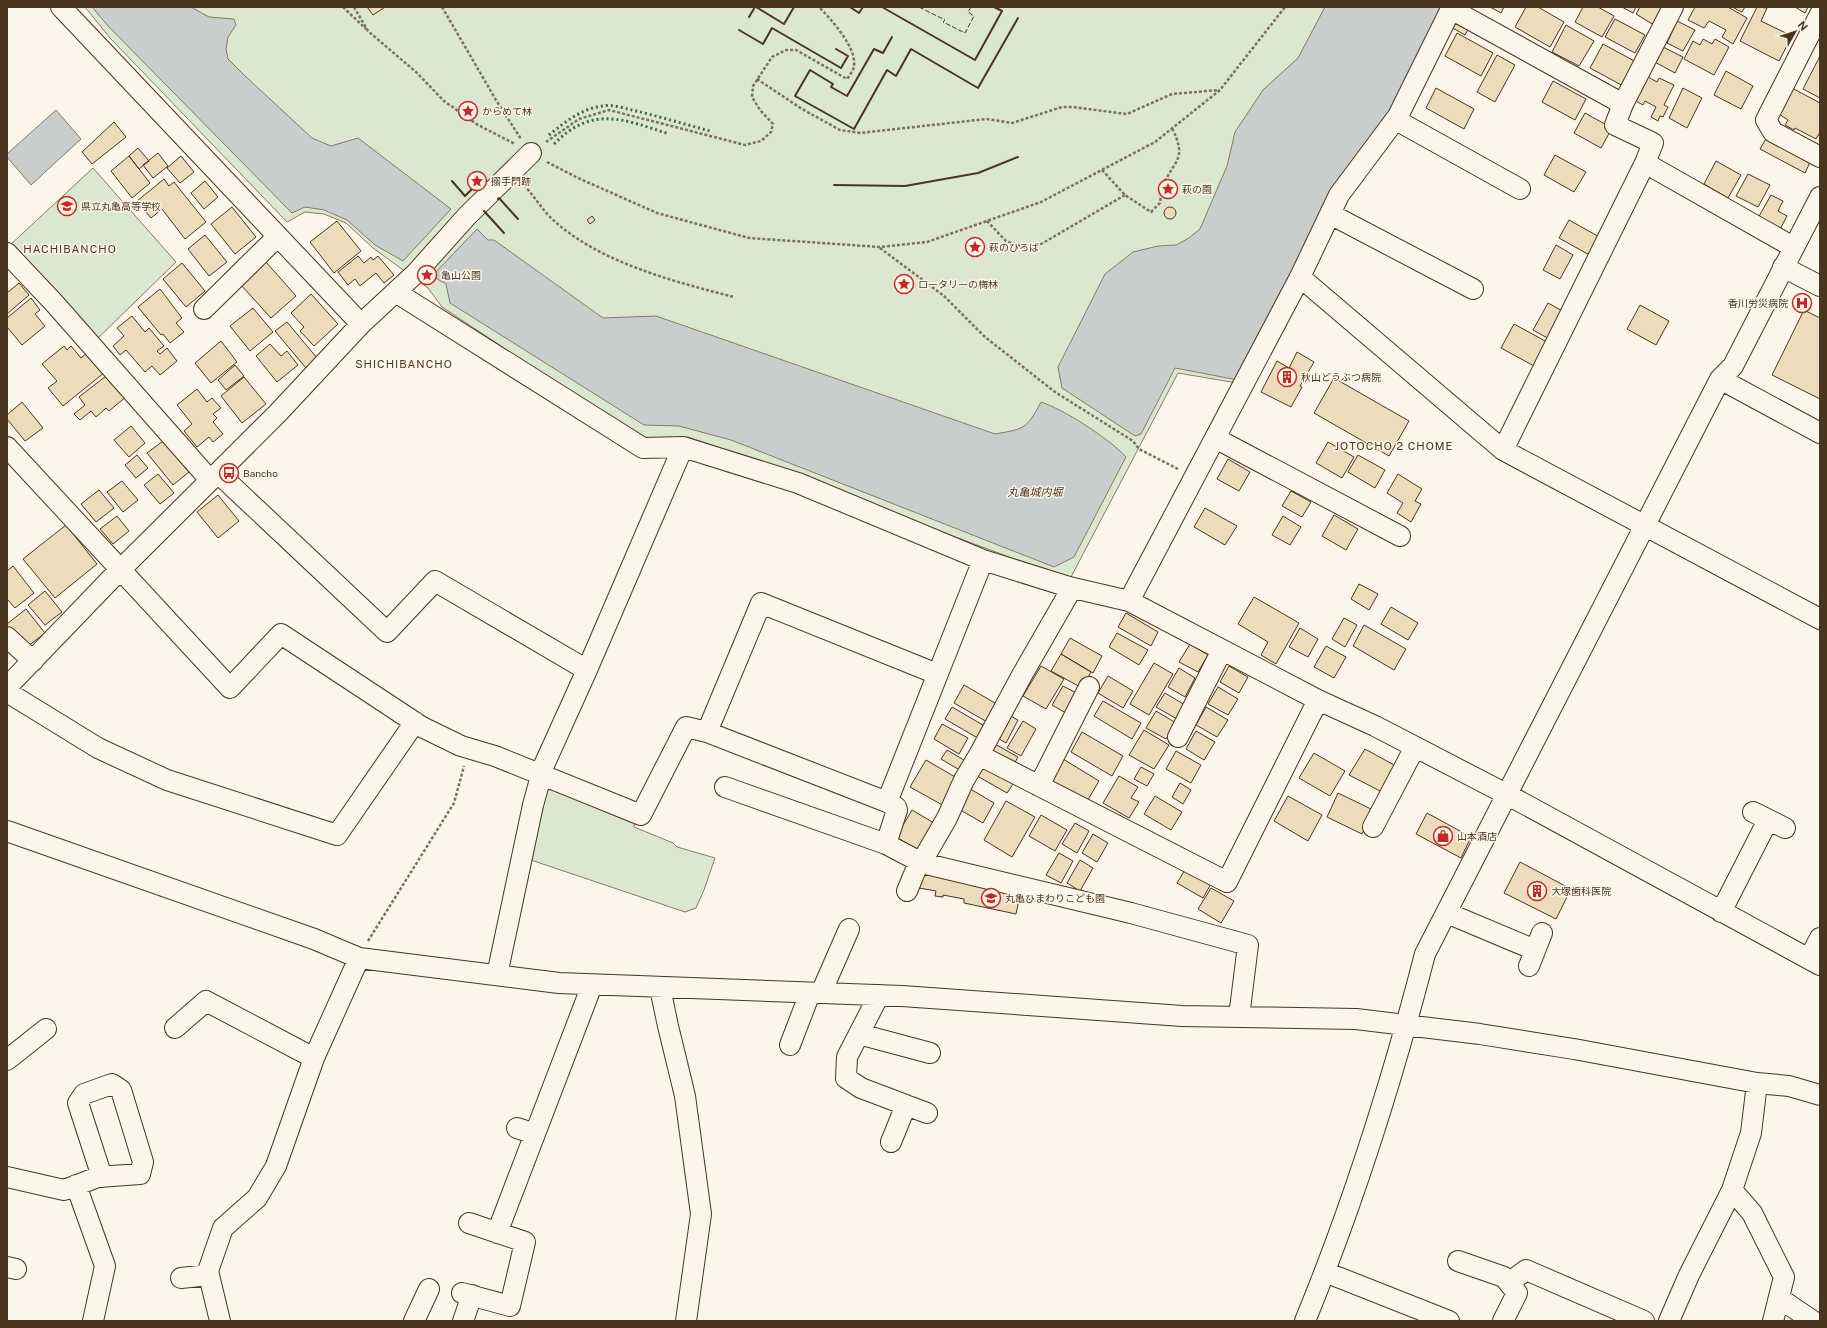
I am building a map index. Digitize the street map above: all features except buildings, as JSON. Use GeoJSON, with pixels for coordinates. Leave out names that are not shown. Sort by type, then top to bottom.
{"type":"FeatureCollection","features":[{"type":"Feature","properties":{"kind":"street"},"geometry":{"type":"LineString","coordinates":[[61,7],[361,324]]}},
{"type":"Feature","properties":{"kind":"street"},"geometry":{"type":"LineString","coordinates":[[1503,450],[1645,163],[1652,143],[1615,125],[1623,104],[1673,7]]}},
{"type":"Feature","properties":{"kind":"street"},"geometry":{"type":"LineString","coordinates":[[1129,601],[1300,277],[1339,195],[1396,120],[1451,8],[1623,104]]}},
{"type":"Feature","properties":{"kind":"street"},"geometry":{"type":"LineString","coordinates":[[1820,14],[1766,120],[1774,132],[1820,157]]}},
{"type":"Feature","properties":{"kind":"street"},"geometry":{"type":"LineString","coordinates":[[1396,120],[1520,189]]}},
{"type":"Feature","properties":{"kind":"street"},"geometry":{"type":"LineString","coordinates":[[7,687],[120,570],[277,414],[361,324],[397,293],[468,216],[530,153]]}},
{"type":"Feature","properties":{"kind":"street"},"geometry":{"type":"LineString","coordinates":[[1645,163],[1793,247]]}},
{"type":"Feature","properties":{"kind":"street"},"geometry":{"type":"LineString","coordinates":[[1305,1321],[1325,1272],[1365,1157],[1407,1025],[1425,954],[1508,795],[1720,379],[1733,366],[1820,197]]}},
{"type":"Feature","properties":{"kind":"street"},"geometry":{"type":"LineString","coordinates":[[1330,214],[1473,289]]}},
{"type":"Feature","properties":{"kind":"street"},"geometry":{"type":"LineString","coordinates":[[204,309],[278,236]]}},
{"type":"Feature","properties":{"kind":"street"},"geometry":{"type":"LineString","coordinates":[[7,253],[214,477],[387,632],[435,581],[588,670]]}},
{"type":"Feature","properties":{"kind":"street"},"geometry":{"type":"LineString","coordinates":[[1783,267],[1820,286]]}},
{"type":"Feature","properties":{"kind":"street"},"geometry":{"type":"LineString","coordinates":[[1300,277],[1503,450],[1820,620]]}},
{"type":"Feature","properties":{"kind":"street"},"geometry":{"type":"LineString","coordinates":[[397,293],[643,448],[683,447],[798,483],[984,560],[1072,588],[1129,601],[1318,700],[1415,746],[1815,962],[1820,938]]}},
{"type":"Feature","properties":{"kind":"street"},"geometry":{"type":"LineString","coordinates":[[1720,379],[1820,433]]}},
{"type":"Feature","properties":{"kind":"street"},"geometry":{"type":"LineString","coordinates":[[1214,438],[1400,536]]}},
{"type":"Feature","properties":{"kind":"street"},"geometry":{"type":"LineString","coordinates":[[7,447],[230,688],[281,634],[415,722],[469,748],[495,756],[541,776],[642,815],[686,727],[707,732],[887,802],[896,807],[897,810],[886,844]]}},
{"type":"Feature","properties":{"kind":"street"},"geometry":{"type":"LineString","coordinates":[[497,975],[533,805],[544,765],[588,670],[683,447]]}},
{"type":"Feature","properties":{"kind":"street"},"geometry":{"type":"LineString","coordinates":[[887,802],[937,674],[984,560]]}},
{"type":"Feature","properties":{"kind":"street"},"geometry":{"type":"LineString","coordinates":[[907,891],[920,862],[948,818],[964,780],[1072,588]]}},
{"type":"Feature","properties":{"kind":"street"},"geometry":{"type":"LineString","coordinates":[[707,732],[761,603],[937,674]]}},
{"type":"Feature","properties":{"kind":"street"},"geometry":{"type":"LineString","coordinates":[[7,637],[33,661]]}},
{"type":"Feature","properties":{"kind":"street"},"geometry":{"type":"LineString","coordinates":[[1178,737],[1222,650]]}},
{"type":"Feature","properties":{"kind":"street"},"geometry":{"type":"LineString","coordinates":[[1039,786],[1090,687]]}},
{"type":"Feature","properties":{"kind":"street"},"geometry":{"type":"LineString","coordinates":[[7,692],[98,748],[167,780],[337,835],[415,722]]}},
{"type":"Feature","properties":{"kind":"street"},"geometry":{"type":"LineString","coordinates":[[979,755],[1227,882],[1318,700]]}},
{"type":"Feature","properties":{"kind":"street"},"geometry":{"type":"LineString","coordinates":[[1373,827],[1415,746]]}},
{"type":"Feature","properties":{"kind":"street"},"geometry":{"type":"LineString","coordinates":[[725,787],[886,844],[920,862],[1131,913],[1248,945],[1239,1017]]}},
{"type":"Feature","properties":{"kind":"street"},"geometry":{"type":"LineString","coordinates":[[1721,912],[1769,820]]}},
{"type":"Feature","properties":{"kind":"street"},"geometry":{"type":"LineString","coordinates":[[7,830],[314,939],[359,958],[558,983],[879,995],[971,1000],[1041,1007],[1182,1016],[1356,1019],[1574,1048],[1757,1083],[1789,1086],[1820,1095]]}},
{"type":"Feature","properties":{"kind":"street"},"geometry":{"type":"LineString","coordinates":[[1447,913],[1536,950]]}},
{"type":"Feature","properties":{"kind":"street"},"geometry":{"type":"LineString","coordinates":[[790,1045],[849,929]]}},
{"type":"Feature","properties":{"kind":"street"},"geometry":{"type":"LineString","coordinates":[[220,1321],[208,1271],[222,1228],[257,1198],[276,1166],[314,1058],[359,958]]}},
{"type":"Feature","properties":{"kind":"street"},"geometry":{"type":"LineString","coordinates":[[497,1233],[526,1131],[565,1079],[592,985]]}},
{"type":"Feature","properties":{"kind":"street"},"geometry":{"type":"LineString","coordinates":[[660,988],[685,1096],[701,1214],[686,1321]]}},
{"type":"Feature","properties":{"kind":"street"},"geometry":{"type":"LineString","coordinates":[[879,995],[847,1057],[846,1078],[861,1088],[927,1113]]}},
{"type":"Feature","properties":{"kind":"street"},"geometry":{"type":"LineString","coordinates":[[175,1028],[206,1001],[314,1058]]}},
{"type":"Feature","properties":{"kind":"street"},"geometry":{"type":"LineString","coordinates":[[7,1060],[46,1029]]}},
{"type":"Feature","properties":{"kind":"street"},"geometry":{"type":"LineString","coordinates":[[859,1034],[930,1053]]}},
{"type":"Feature","properties":{"kind":"street"},"geometry":{"type":"LineString","coordinates":[[1669,1321],[1689,1275],[1732,1190],[1751,1133],[1757,1083]]}},
{"type":"Feature","properties":{"kind":"street"},"geometry":{"type":"LineString","coordinates":[[7,1177],[64,1190],[102,1177],[140,1174],[143,1162],[121,1090],[112,1084],[84,1094],[78,1103],[102,1177]]}},
{"type":"Feature","properties":{"kind":"street"},"geometry":{"type":"LineString","coordinates":[[891,1142],[906,1105]]}},
{"type":"Feature","properties":{"kind":"street"},"geometry":{"type":"LineString","coordinates":[[76,1185],[105,1266],[93,1321]]}},
{"type":"Feature","properties":{"kind":"street"},"geometry":{"type":"LineString","coordinates":[[1732,1190],[1752,1213],[1790,1271],[1784,1278],[1773,1321]]}},
{"type":"Feature","properties":{"kind":"street"},"geometry":{"type":"LineString","coordinates":[[463,1321],[467,1294],[509,1314],[525,1242],[469,1224]]}},
{"type":"Feature","properties":{"kind":"street"},"geometry":{"type":"LineString","coordinates":[[1458,1261],[1504,1277],[1517,1292],[1503,1321]]}},
{"type":"Feature","properties":{"kind":"street"},"geometry":{"type":"LineString","coordinates":[[1509,1283],[1526,1270],[1644,1321]]}},
{"type":"Feature","properties":{"kind":"street"},"geometry":{"type":"LineString","coordinates":[[1325,1272],[1449,1321]]}},
{"type":"Feature","properties":{"kind":"street"},"geometry":{"type":"LineString","coordinates":[[181,1278],[209,1275]]}},
{"type":"Feature","properties":{"kind":"street"},"geometry":{"type":"LineString","coordinates":[[414,1321],[429,1290]]}},
{"type":"Feature","properties":{"kind":"street"},"geometry":{"type":"LineString","coordinates":[[1779,1298],[1813,1321]]}},
{"type":"Feature","properties":{"kind":"path"},"geometry":{"type":"LineString","coordinates":[[343,7],[368,31],[416,72],[444,101],[478,125],[578,178],[657,212],[748,238],[880,248],[927,242],[1040,202],[1155,142],[1220,90],[1285,7]]}},
{"type":"Feature","properties":{"kind":"path"},"geometry":{"type":"LineString","coordinates":[[354,7],[368,31]]}},
{"type":"Feature","properties":{"kind":"path"},"geometry":{"type":"LineString","coordinates":[[442,7],[496,100],[530,153]]}},
{"type":"Feature","properties":{"kind":"path"},"geometry":{"type":"LineString","coordinates":[[530,153],[579,118],[609,110],[745,145],[761,141],[772,132],[773,124],[760,110],[752,98],[753,86],[772,57],[786,50],[796,50],[847,79],[853,69],[853,57],[846,41],[819,7]]}},
{"type":"Feature","properties":{"kind":"path"},"geometry":{"type":"LineString","coordinates":[[757,79],[802,109],[840,130],[860,133],[986,119],[1012,123],[1062,107],[1127,114],[1172,94],[1220,90]]}},
{"type":"Feature","properties":{"kind":"path"},"geometry":{"type":"LineString","coordinates":[[1102,170],[1125,195],[1151,212],[1160,203],[1162,186],[1180,158],[1179,143],[1172,128]]}},
{"type":"Feature","properties":{"kind":"path"},"geometry":{"type":"LineString","coordinates":[[513,171],[550,216],[573,235],[603,253],[680,283],[734,297]]}},
{"type":"Feature","properties":{"kind":"path"},"geometry":{"type":"LineString","coordinates":[[987,221],[1006,241],[1031,250],[1125,195]]}},
{"type":"Feature","properties":{"kind":"path"},"geometry":{"type":"LineString","coordinates":[[880,248],[944,296],[985,337],[1054,392],[1133,441],[1139,449],[1194,477]]}},
{"type":"Feature","properties":{"kind":"path"},"geometry":{"type":"LineString","coordinates":[[359,958],[454,803],[469,748]]}},
{"type":"Feature","properties":{"kind":"green space"},"geometry":{"type":"Polygon","coordinates":[[[85,7],[1445,7],[1237,383],[1178,373],[1071,577],[1055,574],[931,528],[791,472],[688,437],[650,439],[634,434],[529,368],[501,346],[442,307],[428,288],[373,248],[346,223],[324,214],[305,212],[287,222],[110,38],[85,7]]]}},
{"type":"Feature","properties":{"kind":"green space"},"geometry":{"type":"Polygon","coordinates":[[[93,168],[176,262],[97,339],[9,246],[93,168]]]}},
{"type":"Feature","properties":{"kind":"green space"},"geometry":{"type":"Polygon","coordinates":[[[556,789],[635,819],[634,827],[673,843],[677,847],[715,858],[696,908],[685,912],[531,860],[547,790],[556,789]]]}},
{"type":"Feature","properties":{"kind":"water"},"geometry":{"type":"Polygon","coordinates":[[[92,7],[191,7],[209,17],[234,19],[236,25],[228,37],[226,49],[228,59],[312,138],[331,146],[358,138],[451,209],[403,261],[375,245],[347,220],[324,210],[305,207],[292,213],[108,26],[92,7]]]}},
{"type":"Feature","properties":{"kind":"water"},"geometry":{"type":"Polygon","coordinates":[[[1325,7],[1444,7],[1401,97],[1238,380],[1175,368],[1141,434],[1135,436],[1062,388],[1058,367],[1105,274],[1133,252],[1158,246],[1176,245],[1189,238],[1200,229],[1227,166],[1235,132],[1263,90],[1298,58],[1325,7]]]}},
{"type":"Feature","properties":{"kind":"water"},"geometry":{"type":"Polygon","coordinates":[[[56,110],[81,139],[31,185],[7,157],[7,154],[56,110]]]}},
{"type":"Feature","properties":{"kind":"water","name":"丸亀城内堀"},"geometry":{"type":"Polygon","coordinates":[[[477,229],[488,240],[494,240],[603,318],[656,316],[995,434],[1012,431],[1024,426],[1032,418],[1041,402],[1086,425],[1126,457],[1074,557],[1054,567],[731,440],[679,426],[644,425],[450,303],[446,284],[432,276],[477,229]]]}},
{"type":"Feature","properties":{"kind":"hedge"},"geometry":{"type":"LineString","coordinates":[[549,135],[580,113],[606,106],[617,106],[642,112],[710,131]]}},
{"type":"Feature","properties":{"kind":"hedge"},"geometry":{"type":"LineString","coordinates":[[554,144],[568,132],[582,124],[595,120],[622,120],[669,134]]}},
{"type":"Feature","properties":{"kind":"fence"},"geometry":{"type":"LineString","coordinates":[[919,7],[945,20],[943,22],[965,33],[974,16],[968,12],[971,7]]}},
{"type":"Feature","properties":{"kind":"wall"},"geometry":{"type":"LineString","coordinates":[[749,17],[755,7]]}},
{"type":"Feature","properties":{"kind":"wall"},"geometry":{"type":"LineString","coordinates":[[756,7],[784,24],[794,7]]}},
{"type":"Feature","properties":{"kind":"wall"},"geometry":{"type":"LineString","coordinates":[[850,7],[859,13],[863,7]]}},
{"type":"Feature","properties":{"kind":"wall"},"geometry":{"type":"LineString","coordinates":[[882,7],[975,60],[1002,11],[994,7]]}},
{"type":"Feature","properties":{"kind":"wall"},"geometry":{"type":"LineString","coordinates":[[892,37],[883,53],[874,49],[847,96],[831,87],[833,84],[810,70],[795,96],[854,129],[887,70],[896,76],[911,49],[978,88],[1018,18]]}},
{"type":"Feature","properties":{"kind":"wall"},"geometry":{"type":"LineString","coordinates":[[739,30],[763,44],[772,28],[841,68],[848,56],[836,49]]}},
{"type":"Feature","properties":{"kind":"wall"},"geometry":{"type":"LineString","coordinates":[[834,185],[905,186],[978,173],[1018,157]]}},
{"type":"Feature","properties":{"kind":"wall"},"geometry":{"type":"LineString","coordinates":[[452,181],[465,196],[475,186]]}},
{"type":"Feature","properties":{"kind":"wall"},"geometry":{"type":"LineString","coordinates":[[498,199],[499,198],[518,219]]}},
{"type":"Feature","properties":{"kind":"wall"},"geometry":{"type":"LineString","coordinates":[[484,211],[504,233]]}},
{"type":"Feature","properties":{"kind":"place","name":"からめて林"},"geometry":{"type":"Point","coordinates":[468,111]}},
{"type":"Feature","properties":{"kind":"place","name":"搦手門跡"},"geometry":{"type":"Point","coordinates":[477,181]}},
{"type":"Feature","properties":{"kind":"place","name":"萩の園"},"geometry":{"type":"Point","coordinates":[1168,189]}},
{"type":"Feature","properties":{"kind":"place","name":"県立丸亀高等学校"},"geometry":{"type":"Point","coordinates":[67,206]}},
{"type":"Feature","properties":{"kind":"place","name":"萩のひろば"},"geometry":{"type":"Point","coordinates":[975,247]}},
{"type":"Feature","properties":{"kind":"place","name":"亀山公園"},"geometry":{"type":"Point","coordinates":[427,275]}},
{"type":"Feature","properties":{"kind":"place","name":"ロータリーの梅林"},"geometry":{"type":"Point","coordinates":[904,284]}},
{"type":"Feature","properties":{"kind":"place","name":"香川労災病院"},"geometry":{"type":"Point","coordinates":[1802,303]}},
{"type":"Feature","properties":{"kind":"place","name":"秋山どうぶつ病院"},"geometry":{"type":"Point","coordinates":[1287,377]}},
{"type":"Feature","properties":{"kind":"place","name":"Bancho"},"geometry":{"type":"Point","coordinates":[229,473]}},
{"type":"Feature","properties":{"kind":"place","name":"山本酒店"},"geometry":{"type":"Point","coordinates":[1443,836]}},
{"type":"Feature","properties":{"kind":"place","name":"大塚歯科医院"},"geometry":{"type":"Point","coordinates":[1537,891]}},
{"type":"Feature","properties":{"kind":"place","name":"丸亀ひまわりこども園"},"geometry":{"type":"Point","coordinates":[991,898]}},
{"type":"Feature","properties":{"kind":"district","name":"HACHIBANCHO"},"geometry":{"type":"Point","coordinates":[70,249]}},
{"type":"Feature","properties":{"kind":"district","name":"SHICHIBANCHO"},"geometry":{"type":"Point","coordinates":[404,364]}},
{"type":"Feature","properties":{"kind":"district","name":"JOTOCHO 2 CHOME"},"geometry":{"type":"Point","coordinates":[1394,446]}}]}
